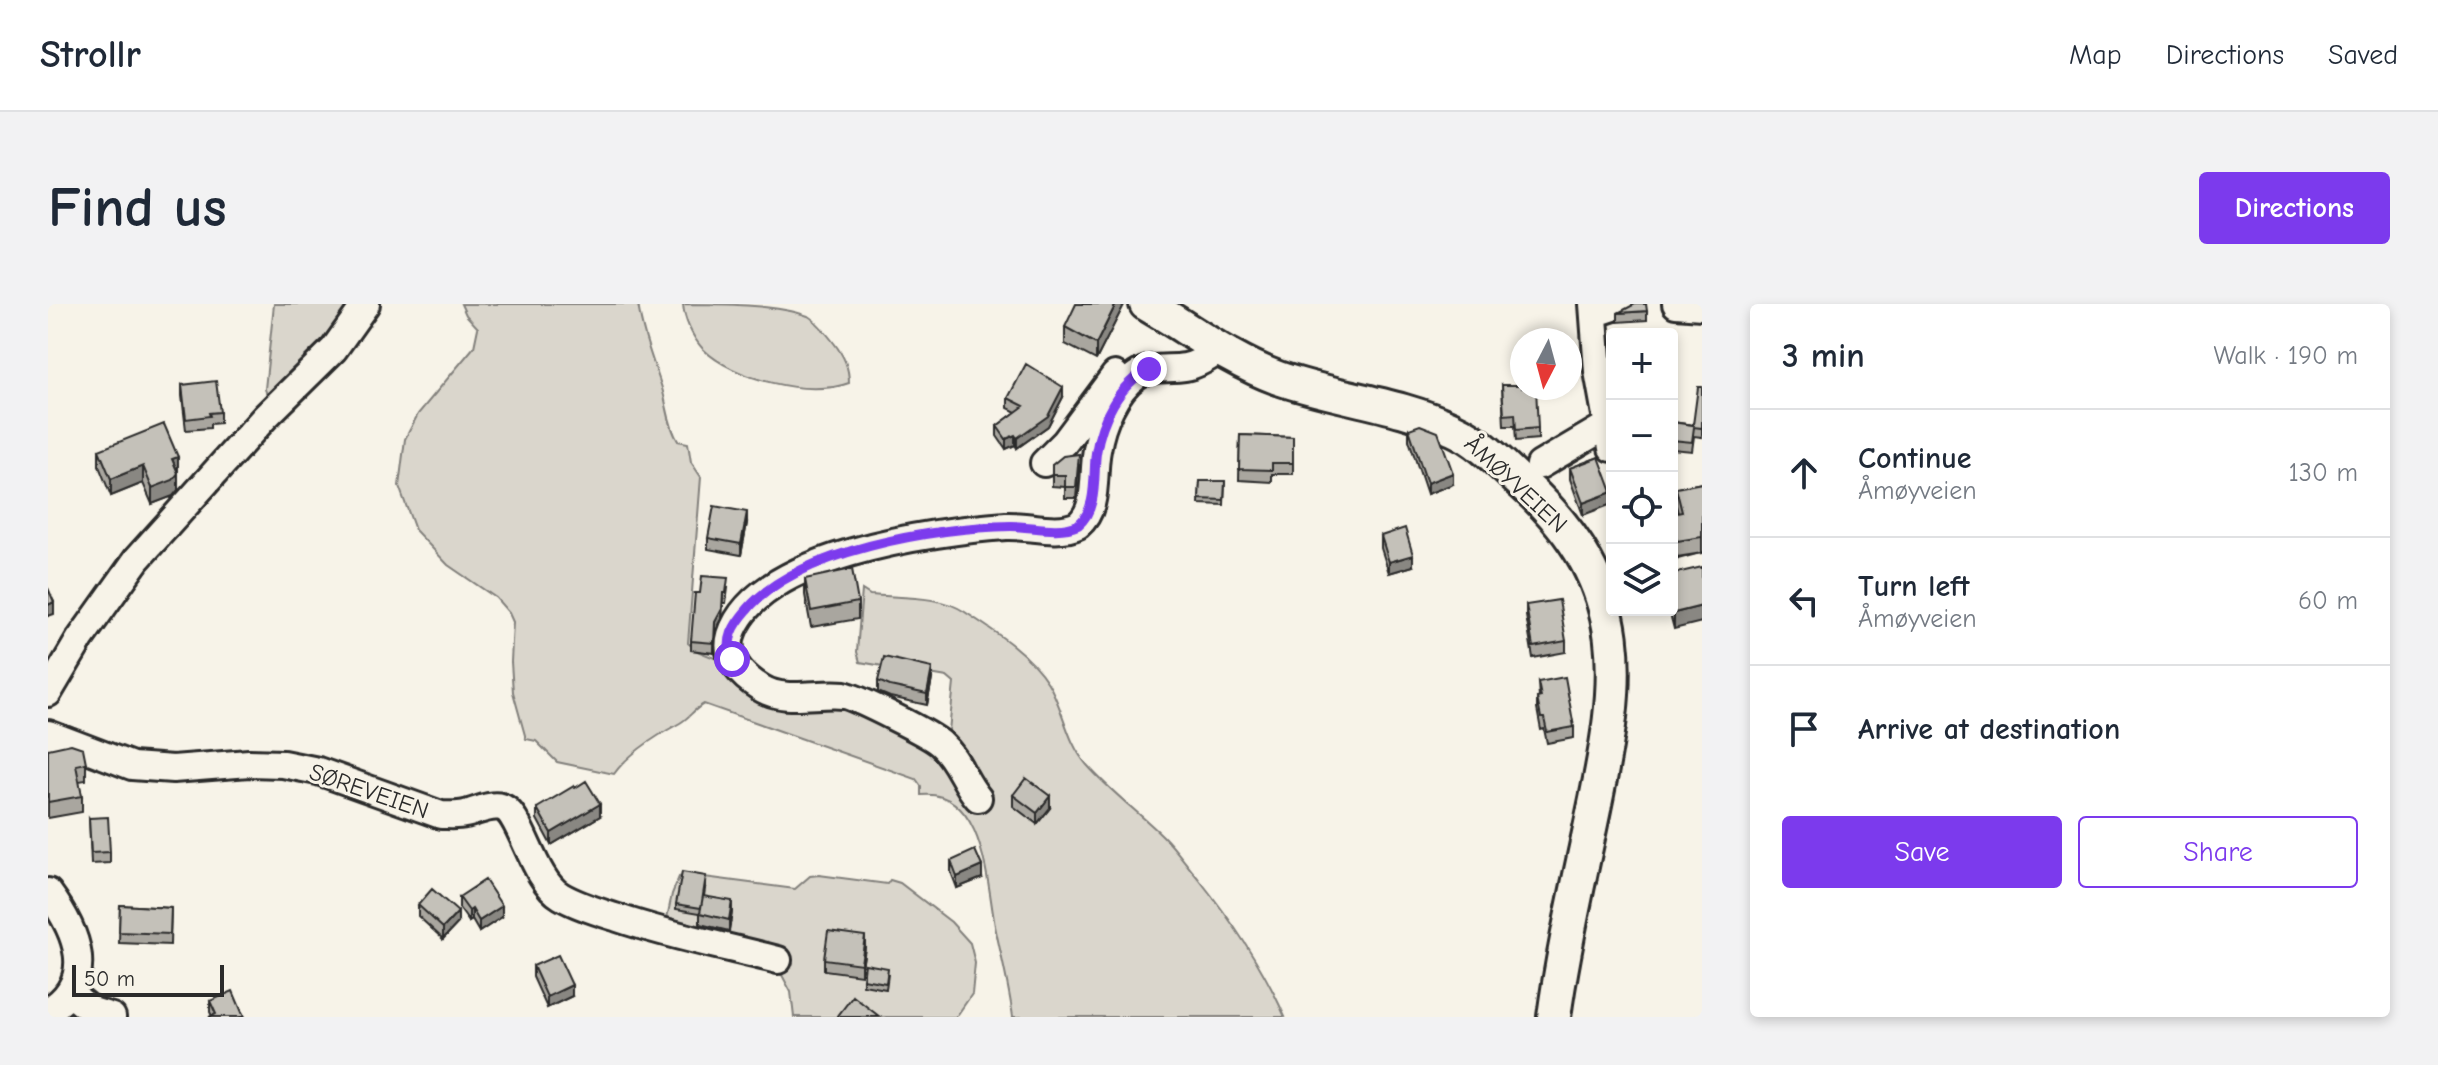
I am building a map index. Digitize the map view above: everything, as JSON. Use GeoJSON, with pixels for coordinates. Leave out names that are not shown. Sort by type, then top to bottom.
{"type":"FeatureCollection","features":[{"type":"Feature","properties":{"kind":"main road","name":"ÅMØYVEIEN"},"geometry":{"type":"LineString","coordinates":[[1146,304],[1218,351],[1278,377],[1431,420],[1466,435],[1558,518],[1584,556],[1606,597]]}},
{"type":"Feature","properties":{"kind":"main road","name":"ÅMØYVEIEN"},"geometry":{"type":"LineString","coordinates":[[1554,1017],[1559,976],[1600,784],[1611,717],[1613,661],[1609,616]]}},
{"type":"Feature","properties":{"kind":"street"},"geometry":{"type":"LineString","coordinates":[[48,693],[80,639],[137,559],[265,417],[334,349],[366,304]]}},
{"type":"Feature","properties":{"kind":"street"},"geometry":{"type":"LineString","coordinates":[[1606,419],[1598,371],[1594,308],[1623,304]]}},
{"type":"Feature","properties":{"kind":"street"},"geometry":{"type":"LineString","coordinates":[[1676,304],[1702,306]]}},
{"type":"Feature","properties":{"kind":"street"},"geometry":{"type":"LineString","coordinates":[[1044,463],[1065,442],[1116,374],[1125,370],[1186,367],[1218,351]]}},
{"type":"Feature","properties":{"kind":"street"},"geometry":{"type":"LineString","coordinates":[[978,798],[958,763],[941,744],[861,700],[841,695],[777,694],[758,686],[738,669],[732,659],[729,643],[732,631],[755,601],[780,580],[850,553],[959,529],[1013,526],[1061,529],[1078,525],[1090,508],[1097,450],[1107,417],[1128,384],[1149,369]]}},
{"type":"Feature","properties":{"kind":"street"},"geometry":{"type":"LineString","coordinates":[[1540,465],[1606,438]]}},
{"type":"Feature","properties":{"kind":"street"},"geometry":{"type":"LineString","coordinates":[[1678,573],[1702,567]]}},
{"type":"Feature","properties":{"kind":"street","name":"SØREVEIEN"},"geometry":{"type":"LineString","coordinates":[[48,734],[132,766],[173,769],[249,763],[283,764],[318,771],[441,815],[461,816],[494,806],[502,807],[509,810],[518,825],[541,877],[561,896],[594,911],[655,931],[778,960]]}},
{"type":"Feature","properties":{"kind":"street"},"geometry":{"type":"LineString","coordinates":[[48,892],[70,929],[79,964],[77,981],[70,993],[48,1011]]}},
{"type":"Feature","properties":{"kind":"street"},"geometry":{"type":"LineString","coordinates":[[70,993],[92,1011],[112,1017]]}},
{"type":"Feature","properties":{"kind":"shaded area"},"geometry":{"type":"Polygon","coordinates":[[[274,304],[376,304],[268,398],[265,389],[274,304]]]}},
{"type":"Feature","properties":{"kind":"shaded area"},"geometry":{"type":"Polygon","coordinates":[[[461,304],[638,304],[672,428],[678,441],[688,443],[691,462],[701,477],[688,643],[697,651],[754,674],[876,711],[904,739],[943,742],[949,731],[954,683],[947,677],[860,662],[857,652],[862,590],[870,595],[932,600],[965,612],[1010,643],[1040,672],[1053,693],[1080,756],[1105,784],[1163,836],[1198,878],[1246,945],[1285,1017],[1013,1017],[979,842],[958,806],[942,797],[921,795],[921,786],[916,779],[704,704],[635,752],[614,774],[557,762],[536,741],[526,739],[513,692],[513,622],[509,613],[496,598],[448,565],[415,530],[399,486],[405,439],[418,414],[474,347],[478,328],[461,304]]]}},
{"type":"Feature","properties":{"kind":"shaded area"},"geometry":{"type":"Polygon","coordinates":[[[683,304],[764,307],[808,316],[841,352],[849,383],[832,387],[793,387],[733,369],[716,360],[699,344],[687,322],[683,304]]]}},
{"type":"Feature","properties":{"kind":"shaded area"},"geometry":{"type":"Polygon","coordinates":[[[689,875],[795,889],[810,876],[819,875],[900,883],[951,922],[970,943],[975,963],[972,994],[956,1017],[794,1017],[791,992],[782,975],[664,933],[679,877],[689,875]]]}},
{"type":"Feature","properties":{"kind":"building"},"geometry":{"type":"Polygon","coordinates":[[[1076,304],[1116,304],[1096,344],[1065,327],[1076,304]]]}},
{"type":"Feature","properties":{"kind":"building"},"geometry":{"type":"Polygon","coordinates":[[[1635,304],[1646,304],[1647,311],[1618,313],[1635,304]]]}},
{"type":"Feature","properties":{"kind":"building"},"geometry":{"type":"Polygon","coordinates":[[[1026,364],[1063,387],[1048,416],[1017,438],[1015,435],[1006,439],[997,426],[1024,406],[1008,398],[1026,364]]]}},
{"type":"Feature","properties":{"kind":"building"},"geometry":{"type":"Polygon","coordinates":[[[216,381],[220,412],[186,419],[182,385],[216,381]]]}},
{"type":"Feature","properties":{"kind":"building"},"geometry":{"type":"Polygon","coordinates":[[[1502,385],[1510,385],[1510,400],[1537,400],[1538,428],[1516,430],[1515,414],[1504,415],[1502,385]]]}},
{"type":"Feature","properties":{"kind":"building"},"geometry":{"type":"Polygon","coordinates":[[[1698,387],[1702,387],[1702,428],[1694,427],[1692,442],[1678,441],[1678,423],[1693,425],[1698,387]]]}},
{"type":"Feature","properties":{"kind":"building"},"geometry":{"type":"Polygon","coordinates":[[[164,424],[178,457],[172,459],[178,473],[173,480],[152,488],[143,466],[111,479],[99,450],[164,424]]]}},
{"type":"Feature","properties":{"kind":"building"},"geometry":{"type":"Polygon","coordinates":[[[1420,425],[1438,432],[1453,473],[1427,483],[1409,429],[1420,425]]]}},
{"type":"Feature","properties":{"kind":"building"},"geometry":{"type":"Polygon","coordinates":[[[1240,435],[1293,437],[1293,463],[1272,463],[1272,470],[1239,469],[1240,435]]]}},
{"type":"Feature","properties":{"kind":"building"},"geometry":{"type":"Polygon","coordinates":[[[1079,454],[1076,487],[1065,487],[1065,475],[1052,475],[1052,465],[1063,456],[1079,454]]]}},
{"type":"Feature","properties":{"kind":"building"},"geometry":{"type":"Polygon","coordinates":[[[1599,457],[1606,476],[1606,494],[1583,503],[1570,468],[1599,457]]]}},
{"type":"Feature","properties":{"kind":"building"},"geometry":{"type":"Polygon","coordinates":[[[1200,481],[1225,481],[1224,500],[1199,499],[1200,481]]]}},
{"type":"Feature","properties":{"kind":"building"},"geometry":{"type":"Polygon","coordinates":[[[1702,483],[1702,537],[1678,541],[1678,513],[1682,512],[1678,488],[1702,483]]]}},
{"type":"Feature","properties":{"kind":"building"},"geometry":{"type":"Polygon","coordinates":[[[714,506],[747,512],[741,544],[708,538],[714,506]]]}},
{"type":"Feature","properties":{"kind":"building"},"geometry":{"type":"Polygon","coordinates":[[[1405,528],[1413,555],[1389,562],[1381,536],[1405,528]]]}},
{"type":"Feature","properties":{"kind":"building"},"geometry":{"type":"Polygon","coordinates":[[[1702,567],[1702,606],[1678,612],[1678,573],[1702,567]]]}},
{"type":"Feature","properties":{"kind":"building"},"geometry":{"type":"Polygon","coordinates":[[[852,569],[858,602],[811,611],[805,579],[852,569]]]}},
{"type":"Feature","properties":{"kind":"building"},"geometry":{"type":"Polygon","coordinates":[[[702,576],[728,578],[722,609],[715,622],[714,643],[691,641],[695,593],[700,593],[702,576]]]}},
{"type":"Feature","properties":{"kind":"building"},"geometry":{"type":"Polygon","coordinates":[[[48,588],[54,602],[48,605],[48,588]]]}},
{"type":"Feature","properties":{"kind":"building"},"geometry":{"type":"Polygon","coordinates":[[[1559,600],[1566,641],[1533,647],[1526,605],[1559,600]]]}},
{"type":"Feature","properties":{"kind":"building"},"geometry":{"type":"Polygon","coordinates":[[[884,657],[932,668],[927,694],[878,681],[884,657]]]}},
{"type":"Feature","properties":{"kind":"building"},"geometry":{"type":"Polygon","coordinates":[[[1565,677],[1574,727],[1547,732],[1537,698],[1541,697],[1538,682],[1565,677]]]}},
{"type":"Feature","properties":{"kind":"building"},"geometry":{"type":"Polygon","coordinates":[[[71,744],[83,748],[86,763],[76,765],[82,796],[48,802],[48,749],[71,744]]]}},
{"type":"Feature","properties":{"kind":"building"},"geometry":{"type":"Polygon","coordinates":[[[1026,778],[1050,796],[1037,813],[1013,795],[1026,778]]]}},
{"type":"Feature","properties":{"kind":"building"},"geometry":{"type":"Polygon","coordinates":[[[586,781],[600,804],[551,833],[537,808],[586,781]]]}},
{"type":"Feature","properties":{"kind":"building"},"geometry":{"type":"Polygon","coordinates":[[[108,817],[110,852],[91,853],[89,818],[108,817]]]}},
{"type":"Feature","properties":{"kind":"building"},"geometry":{"type":"Polygon","coordinates":[[[975,850],[982,866],[957,877],[951,861],[975,850]]]}},
{"type":"Feature","properties":{"kind":"building"},"geometry":{"type":"Polygon","coordinates":[[[682,872],[706,876],[701,908],[676,904],[682,872]]]}},
{"type":"Feature","properties":{"kind":"building"},"geometry":{"type":"Polygon","coordinates":[[[485,880],[502,906],[479,921],[459,897],[485,880]]]}},
{"type":"Feature","properties":{"kind":"building"},"geometry":{"type":"Polygon","coordinates":[[[432,889],[458,912],[443,928],[418,905],[432,889]]]}},
{"type":"Feature","properties":{"kind":"building"},"geometry":{"type":"Polygon","coordinates":[[[703,896],[732,901],[729,920],[700,913],[703,896]]]}},
{"type":"Feature","properties":{"kind":"building"},"geometry":{"type":"Polygon","coordinates":[[[120,905],[171,908],[170,934],[119,932],[120,905]]]}},
{"type":"Feature","properties":{"kind":"building"},"geometry":{"type":"Polygon","coordinates":[[[828,931],[865,936],[861,964],[824,959],[828,931]]]}},
{"type":"Feature","properties":{"kind":"building"},"geometry":{"type":"Polygon","coordinates":[[[558,955],[572,985],[547,997],[533,966],[558,955]]]}},
{"type":"Feature","properties":{"kind":"building"},"geometry":{"type":"Polygon","coordinates":[[[865,964],[888,968],[886,983],[863,979],[865,964]]]}},
{"type":"Feature","properties":{"kind":"building"},"geometry":{"type":"Polygon","coordinates":[[[233,991],[244,1017],[209,1017],[216,1014],[210,1001],[233,991]]]}},
{"type":"Feature","properties":{"kind":"building"},"geometry":{"type":"Polygon","coordinates":[[[853,996],[880,1017],[837,1017],[853,996]]]}},
{"type":"Feature","properties":{"kind":"route"},"geometry":{"type":"LineString","coordinates":[[732,659],[729,643],[736,623],[767,590],[806,568],[898,540],[959,529],[1013,526],[1074,528],[1084,521],[1090,508],[1097,450],[1107,417],[1128,384],[1149,369]]}}]}
